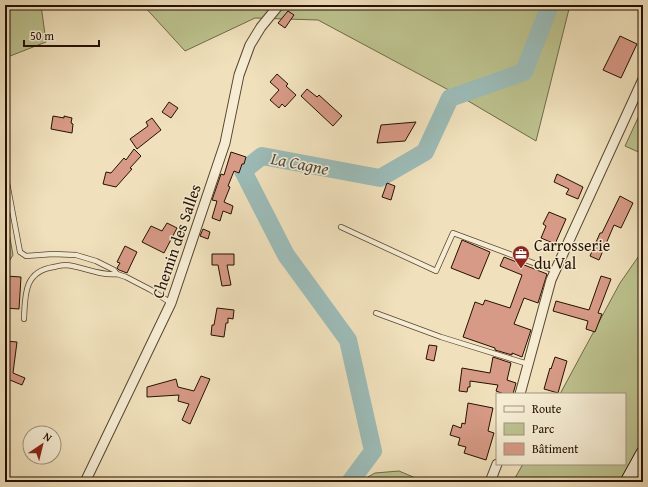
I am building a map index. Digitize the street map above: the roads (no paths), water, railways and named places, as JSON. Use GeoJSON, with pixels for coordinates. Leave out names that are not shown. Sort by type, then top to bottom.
{"type":"FeatureCollection","features":[{"type":"Feature","properties":{"kind":"street","name":"Chemin des Salles"},"geometry":{"type":"LineString","coordinates":[[85,482],[171,303],[225,143],[239,75],[250,45],[261,27],[279,5]]}},
{"type":"Feature","properties":{"kind":"street"},"geometry":{"type":"LineString","coordinates":[[520,393],[551,280],[643,79]]}},
{"type":"Feature","properties":{"kind":"street"},"geometry":{"type":"LineString","coordinates":[[626,482],[643,453]]}},
{"type":"Feature","properties":{"kind":"street"},"geometry":{"type":"LineString","coordinates":[[490,482],[497,465]]}},
{"type":"Feature","properties":{"kind":"lane"},"geometry":{"type":"LineString","coordinates":[[5,172],[20,252],[26,256],[54,254],[76,255],[96,261],[114,270],[117,274]]}},
{"type":"Feature","properties":{"kind":"lane"},"geometry":{"type":"LineString","coordinates":[[341,228],[436,271],[454,233],[555,272]]}},
{"type":"Feature","properties":{"kind":"lane"},"geometry":{"type":"LineString","coordinates":[[24,319],[25,295],[29,281],[46,268],[66,265],[108,275],[117,274],[126,277],[152,290],[171,303]]}},
{"type":"Feature","properties":{"kind":"lane"},"geometry":{"type":"LineString","coordinates":[[376,313],[441,337],[528,364]]}},
{"type":"Feature","properties":{"kind":"waterway","name":"La Cagne"},"geometry":{"type":"LineString","coordinates":[[350,482],[373,451],[348,340],[286,255],[243,171],[262,156],[380,178],[425,152],[450,98],[524,72],[550,5]]}},
{"type":"Feature","properties":{"kind":"place","name":"Carrosserie du Val"},"geometry":{"type":"Point","coordinates":[521,269]}}]}
